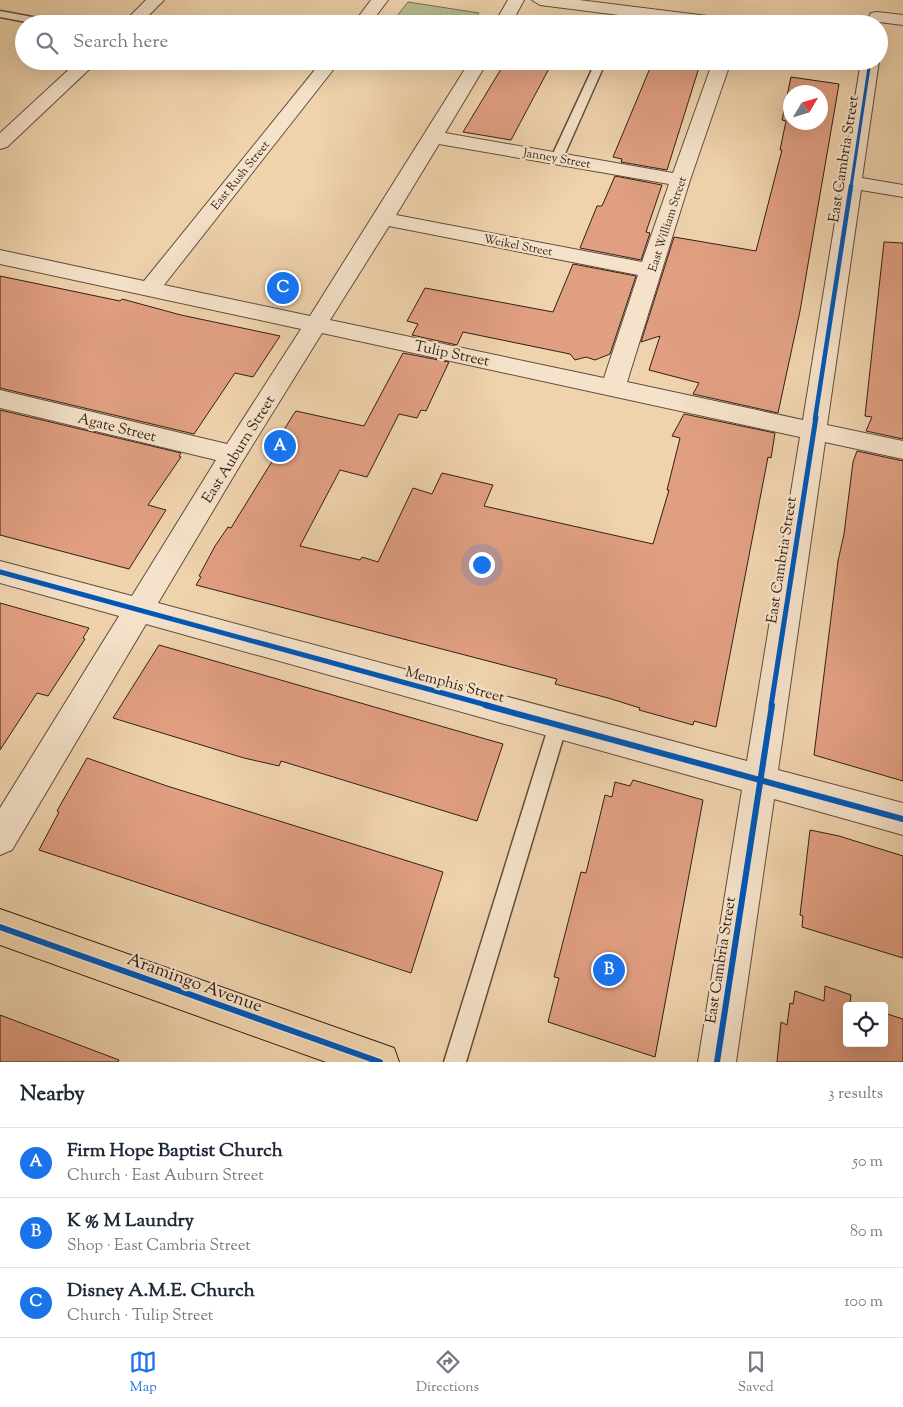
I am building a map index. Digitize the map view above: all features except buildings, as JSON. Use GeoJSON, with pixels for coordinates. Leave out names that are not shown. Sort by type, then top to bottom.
{"type":"FeatureCollection","features":[{"type":"Feature","properties":{"kind":"main road","name":"Aramingo Avenue"},"geometry":{"type":"LineString","coordinates":[[0,927],[380,1062]]}},
{"type":"Feature","properties":{"kind":"street"},"geometry":{"type":"LineString","coordinates":[[140,15],[156,0]]}},
{"type":"Feature","properties":{"kind":"street"},"geometry":{"type":"LineString","coordinates":[[368,15],[380,0]]}},
{"type":"Feature","properties":{"kind":"street"},"geometry":{"type":"LineString","coordinates":[[507,15],[516,0]]}},
{"type":"Feature","properties":{"kind":"street"},"geometry":{"type":"LineString","coordinates":[[540,0],[611,15]]}},
{"type":"Feature","properties":{"kind":"street"},"geometry":{"type":"LineString","coordinates":[[691,15],[697,0]]}},
{"type":"Feature","properties":{"kind":"street"},"geometry":{"type":"LineString","coordinates":[[878,15],[880,0]]}},
{"type":"Feature","properties":{"kind":"street"},"geometry":{"type":"LineString","coordinates":[[888,20],[903,20]]}},
{"type":"Feature","properties":{"kind":"street"},"geometry":{"type":"LineString","coordinates":[[0,142],[79,70]]}},
{"type":"Feature","properties":{"kind":"street","name":"East Rush Street"},"geometry":{"type":"LineString","coordinates":[[149,289],[324,70]]}},
{"type":"Feature","properties":{"kind":"street","name":"East Auburn Street"},"geometry":{"type":"LineString","coordinates":[[0,839],[233,455],[434,137],[474,70]]}},
{"type":"Feature","properties":{"kind":"street","name":"East William Street"},"geometry":{"type":"LineString","coordinates":[[613,387],[680,180],[719,70]]}},
{"type":"Feature","properties":{"kind":"street","name":"East Cambria Street"},"geometry":{"type":"LineString","coordinates":[[717,1062],[869,70]]}},
{"type":"Feature","properties":{"kind":"street","name":"Janney Street"},"geometry":{"type":"LineString","coordinates":[[434,137],[680,180]]}},
{"type":"Feature","properties":{"kind":"street"},"geometry":{"type":"LineString","coordinates":[[852,182],[903,191]]}},
{"type":"Feature","properties":{"kind":"street","name":"Weikel Street"},"geometry":{"type":"LineString","coordinates":[[383,218],[652,271]]}},
{"type":"Feature","properties":{"kind":"street","name":"Tulip Street"},"geometry":{"type":"LineString","coordinates":[[0,257],[903,450]]}},
{"type":"Feature","properties":{"kind":"street","name":"Agate Street"},"geometry":{"type":"LineString","coordinates":[[0,399],[233,455]]}},
{"type":"Feature","properties":{"kind":"street","name":"Memphis Street"},"geometry":{"type":"LineString","coordinates":[[0,572],[903,819]]}},
{"type":"Feature","properties":{"kind":"lane"},"geometry":{"type":"LineString","coordinates":[[0,14],[15,17]]}},
{"type":"Feature","properties":{"kind":"lane"},"geometry":{"type":"LineString","coordinates":[[557,158],[597,70]]}},
{"type":"Feature","properties":{"kind":"lane"},"geometry":{"type":"LineString","coordinates":[[455,1062],[558,725]]}},
{"type":"Feature","properties":{"kind":"green space"},"geometry":{"type":"Polygon","coordinates":[[[408,2],[479,13],[478,15],[398,15],[408,2]]]}},
{"type":"Feature","properties":{"kind":"cycle path"},"geometry":{"type":"LineString","coordinates":[[717,1062],[869,70]]}},
{"type":"Feature","properties":{"kind":"cycle path"},"geometry":{"type":"LineString","coordinates":[[0,572],[903,819]]}},
{"type":"Feature","properties":{"kind":"cycle path"},"geometry":{"type":"LineString","coordinates":[[0,927],[380,1062]]}},
{"type":"Feature","properties":{"kind":"place","name":"Disney A.M.E. Church"},"geometry":{"type":"Point","coordinates":[283,288]}},
{"type":"Feature","properties":{"kind":"place","name":"Firm Hope Baptist Church"},"geometry":{"type":"Point","coordinates":[280,446]}},
{"type":"Feature","properties":{"kind":"place","name":"K % M Laundry"},"geometry":{"type":"Point","coordinates":[609,970]}}]}
